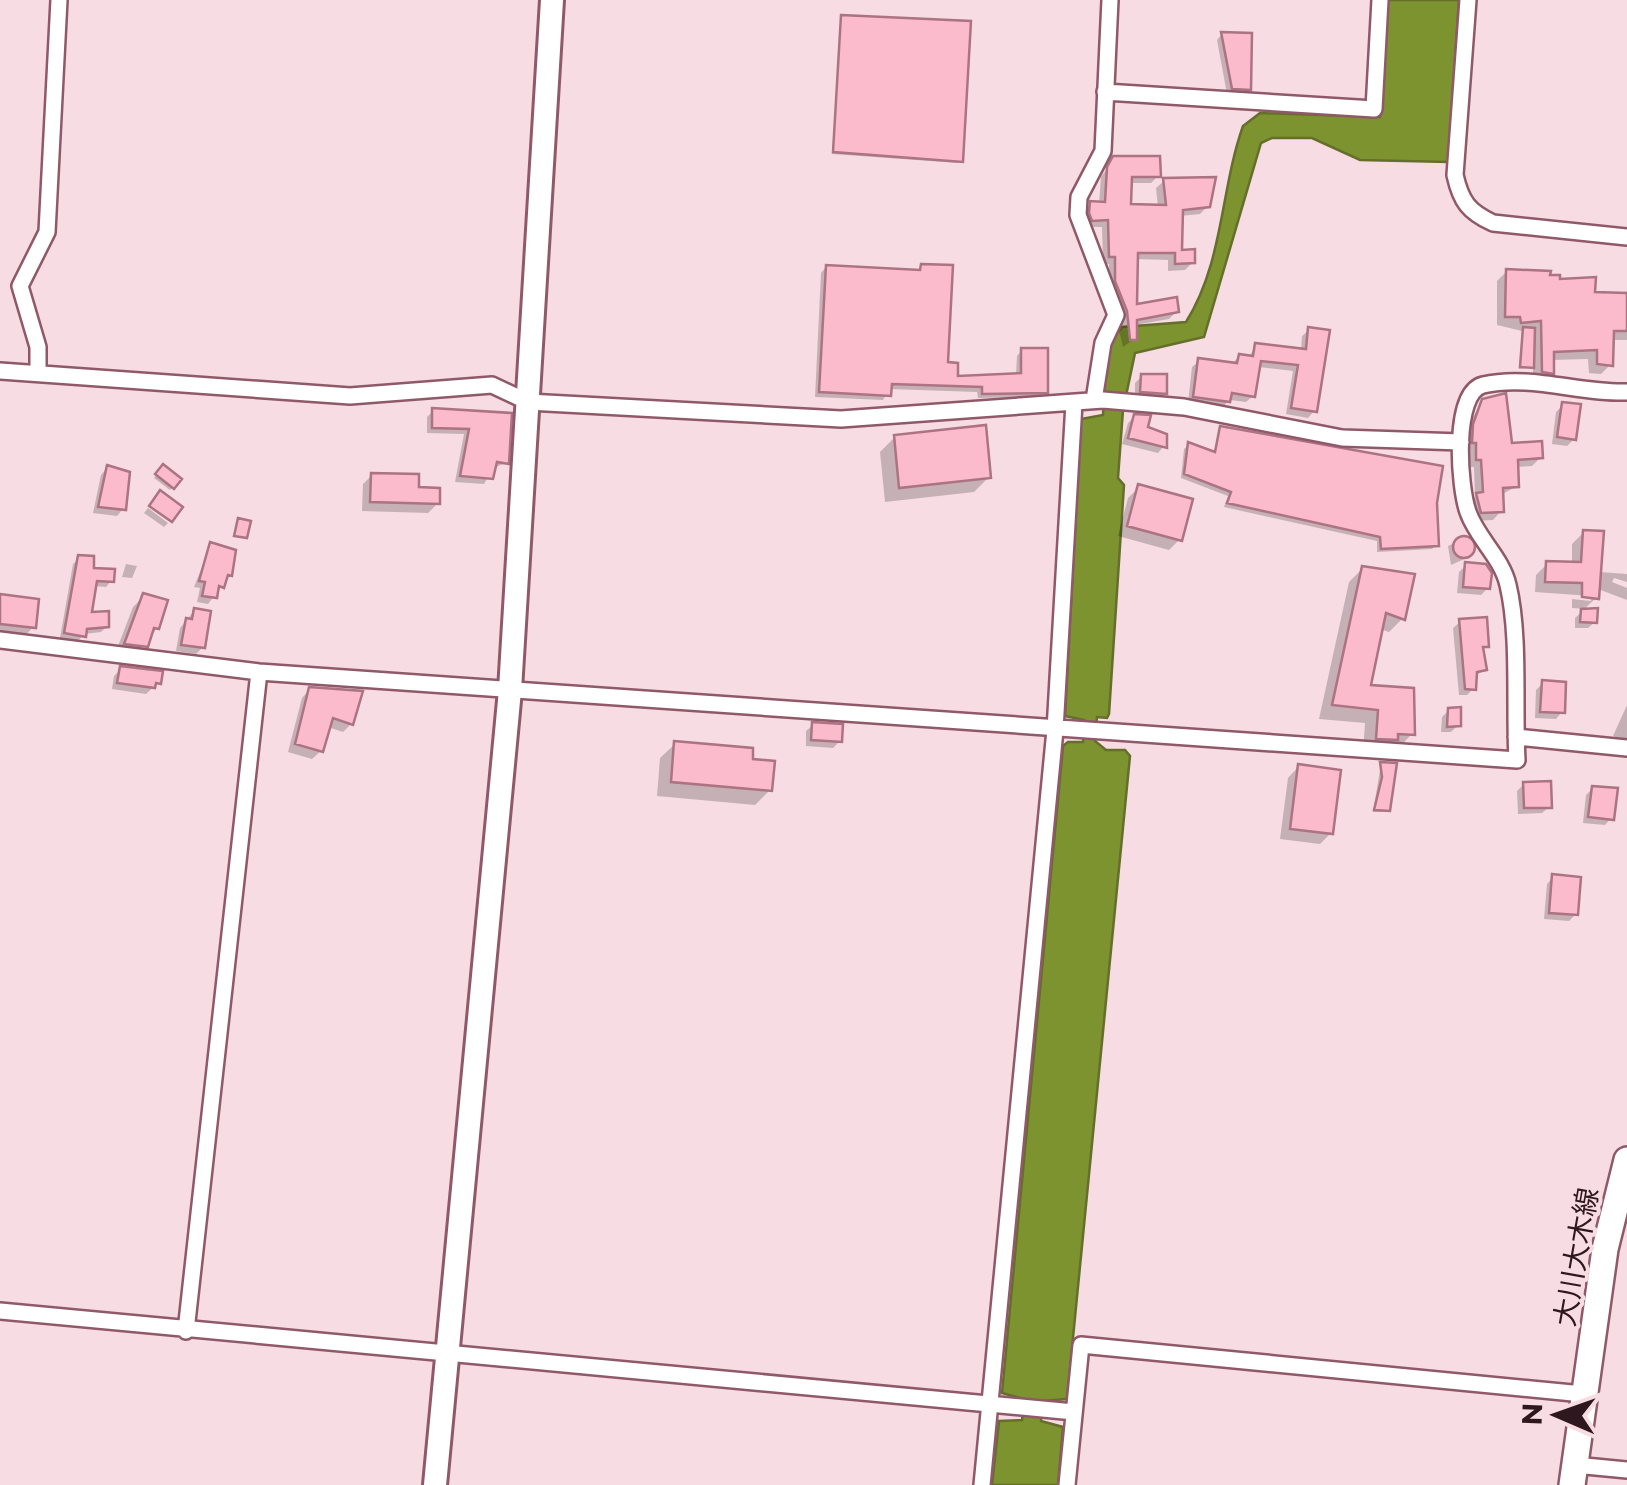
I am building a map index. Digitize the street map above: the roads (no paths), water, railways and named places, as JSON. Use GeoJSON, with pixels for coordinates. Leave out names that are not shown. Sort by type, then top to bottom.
{"type":"FeatureCollection","features":[{"type":"Feature","properties":{"kind":"main road","name":"大川大木線"},"geometry":{"type":"LineString","coordinates":[[1573,1475],[1605,1248],[1627,1160]]}},
{"type":"Feature","properties":{"kind":"street"},"geometry":{"type":"LineString","coordinates":[[38,372],[38,347],[20,286],[47,232],[59,0]]}},
{"type":"Feature","properties":{"kind":"street"},"geometry":{"type":"LineString","coordinates":[[435,1485],[510,690],[552,0]]}},
{"type":"Feature","properties":{"kind":"street"},"geometry":{"type":"LineString","coordinates":[[1094,400],[1103,343],[1116,315],[1078,214],[1080,197],[1102,151],[1110,0]]}},
{"type":"Feature","properties":{"kind":"street"},"geometry":{"type":"LineString","coordinates":[[1105,92],[1374,108],[1380,0]]}},
{"type":"Feature","properties":{"kind":"street"},"geometry":{"type":"LineString","coordinates":[[1468,0],[1455,175],[1461,201],[1493,224],[1627,237]]}},
{"type":"Feature","properties":{"kind":"street"},"geometry":{"type":"LineString","coordinates":[[0,372],[350,396],[492,385],[528,402],[840,419],[1094,400],[1184,407],[1342,438],[1461,442]]}},
{"type":"Feature","properties":{"kind":"street"},"geometry":{"type":"LineString","coordinates":[[0,640],[260,672],[1518,760],[1509,587],[1468,513],[1461,442],[1463,406],[1469,394],[1482,385],[1557,384],[1604,393],[1627,392]]}},
{"type":"Feature","properties":{"kind":"street"},"geometry":{"type":"LineString","coordinates":[[982,1485],[995,1405],[1060,730],[1074,403]]}},
{"type":"Feature","properties":{"kind":"street"},"geometry":{"type":"LineString","coordinates":[[186,1330],[260,672]]}},
{"type":"Feature","properties":{"kind":"street"},"geometry":{"type":"LineString","coordinates":[[1516,737],[1627,748]]}},
{"type":"Feature","properties":{"kind":"street"},"geometry":{"type":"LineString","coordinates":[[0,1311],[1074,1412]]}},
{"type":"Feature","properties":{"kind":"street"},"geometry":{"type":"LineString","coordinates":[[1067,1485],[1081,1345],[1584,1394]]}},
{"type":"Feature","properties":{"kind":"street"},"geometry":{"type":"LineString","coordinates":[[1573,1475],[1627,1470]]}}]}
